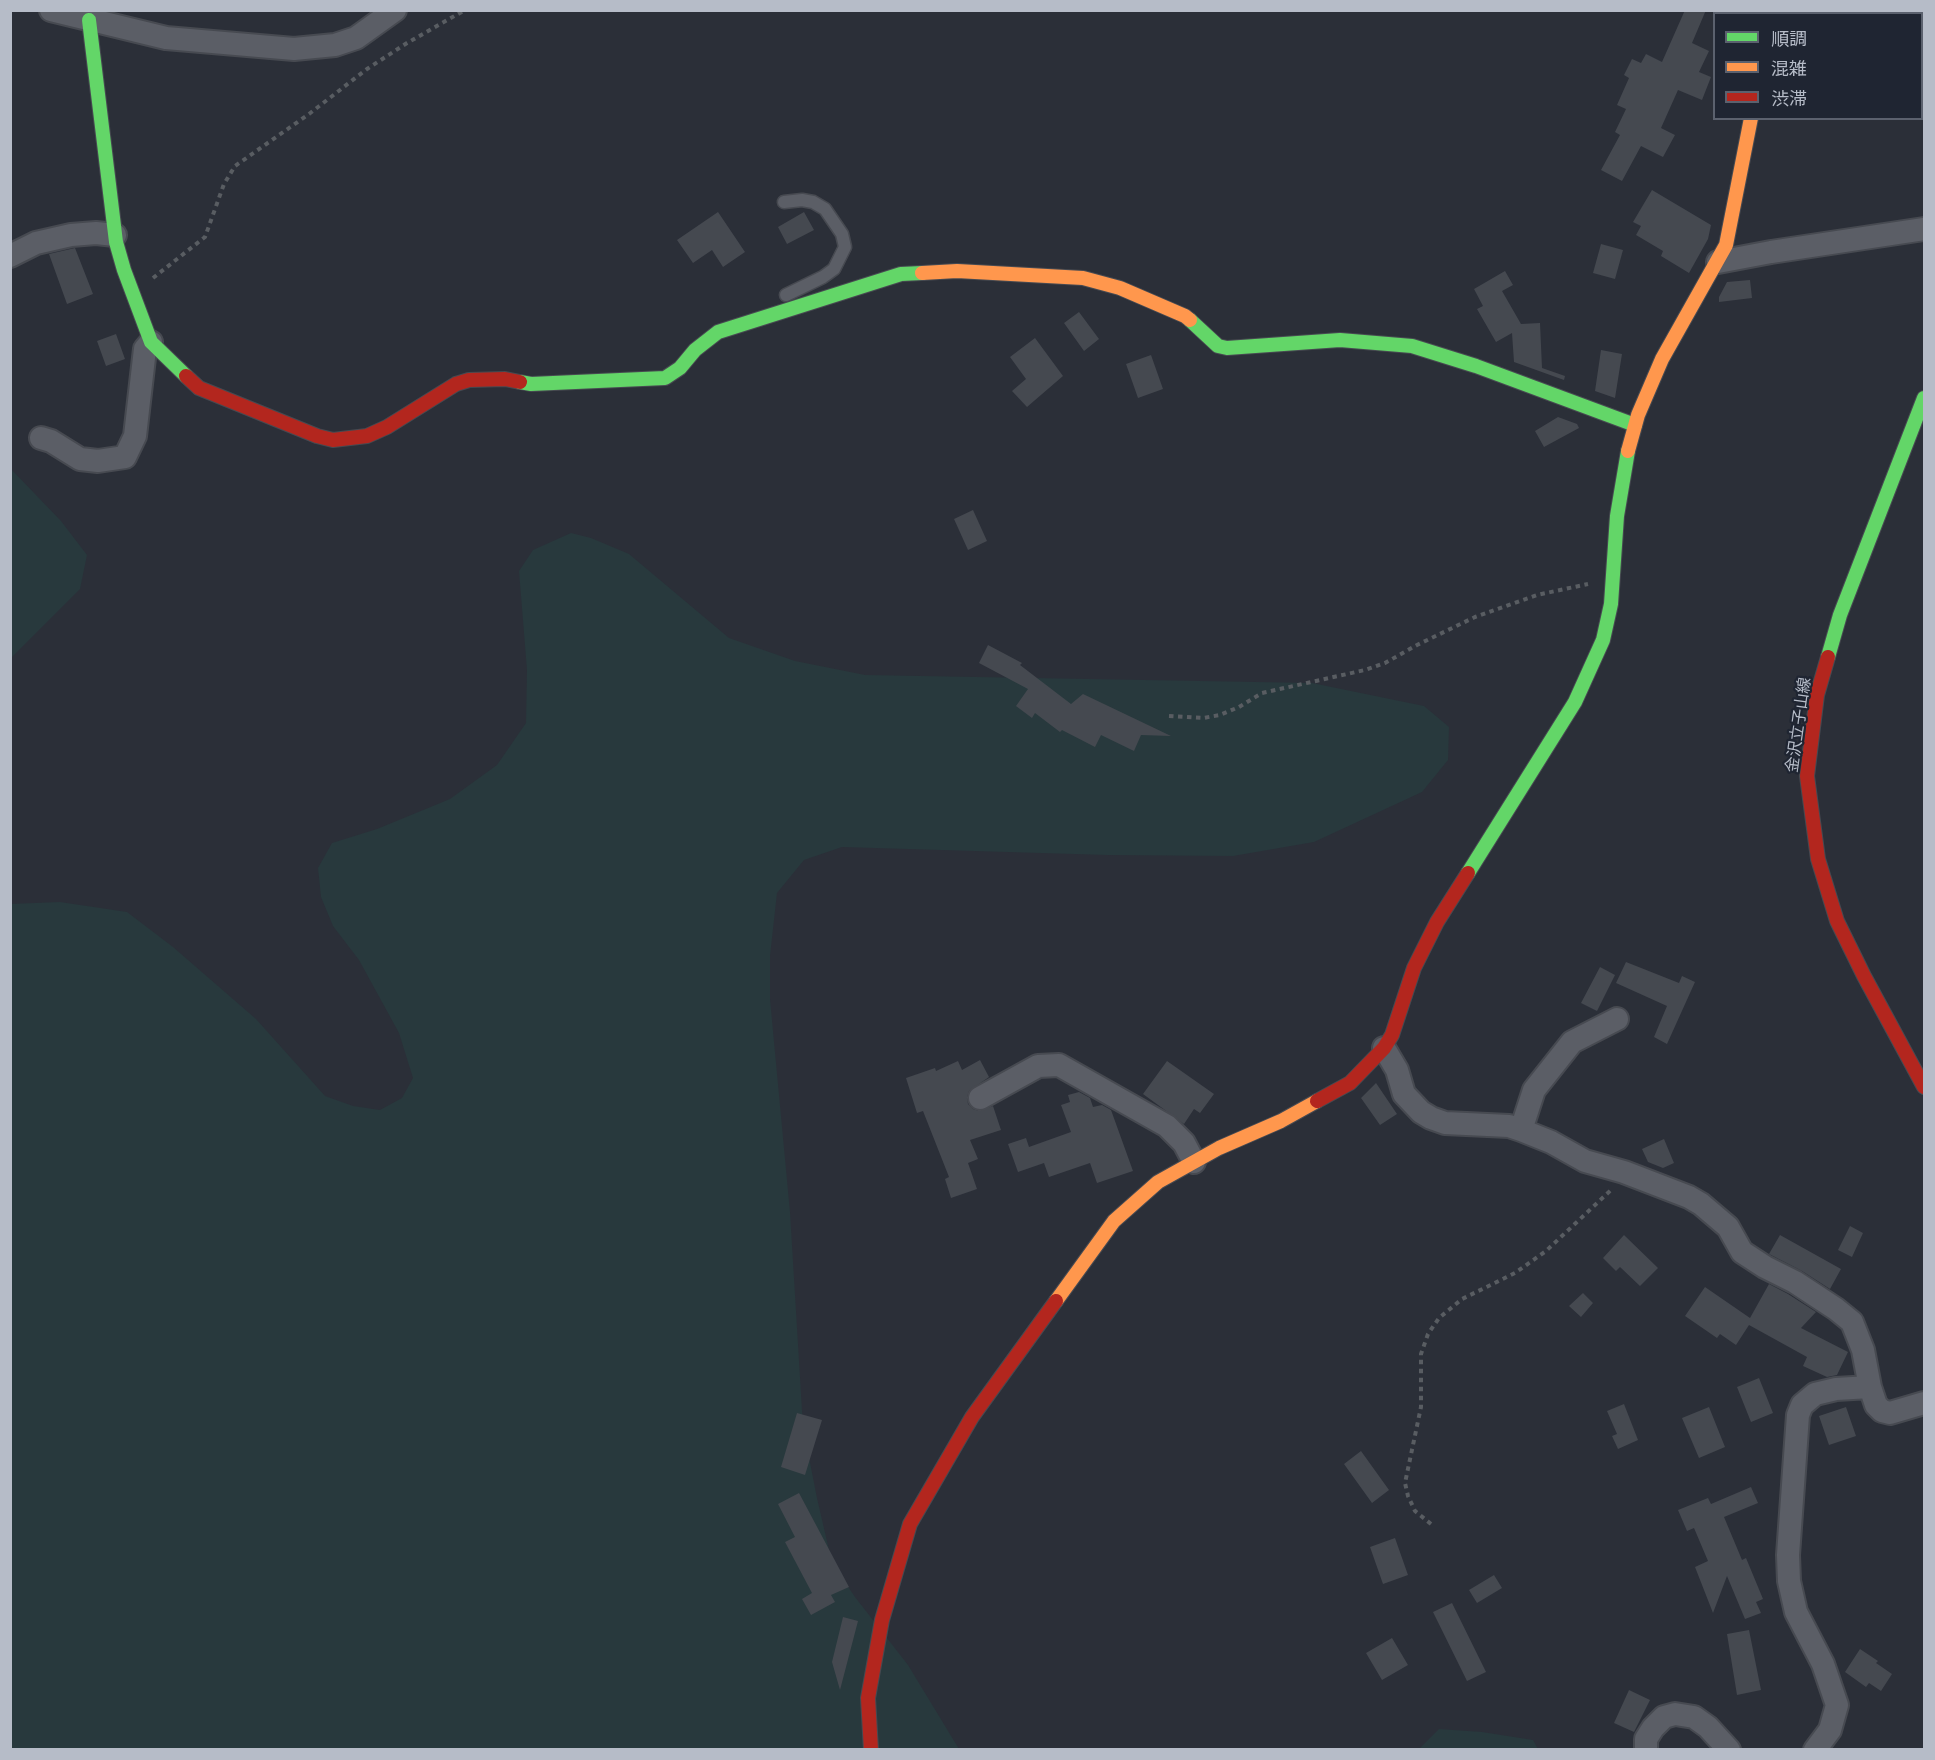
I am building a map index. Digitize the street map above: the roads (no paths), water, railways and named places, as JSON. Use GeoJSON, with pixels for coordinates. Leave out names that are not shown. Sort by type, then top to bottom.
{"type":"FeatureCollection","features":[{"type":"Feature","properties":{"kind":"street"},"geometry":{"type":"LineString","coordinates":[[51,10],[166,38],[294,48],[335,45],[348,41],[371,29],[395,10]]}},
{"type":"Feature","properties":{"kind":"street"},"geometry":{"type":"LineString","coordinates":[[89,20],[115,235],[123,270],[152,342],[199,388],[291,427],[333,440],[366,436],[377,432],[456,384],[469,380],[505,380],[531,384],[665,378],[680,368],[718,332],[901,274],[957,271],[1083,278],[1120,288],[1185,316],[1218,346],[1227,348],[1340,340],[1412,346],[1476,366],[1635,425]]}},
{"type":"Feature","properties":{"kind":"street"},"geometry":{"type":"LineString","coordinates":[[871,1749],[868,1698],[880,1631],[910,1524],[972,1417],[1114,1221],[1158,1182],[1220,1148],[1281,1121],[1350,1083],[1384,1048],[1392,1035],[1414,968],[1437,922],[1575,702],[1603,640],[1611,604],[1617,516],[1624,468],[1638,415],[1662,359],[1726,245],[1751,120]]}},
{"type":"Feature","properties":{"kind":"street"},"geometry":{"type":"LineString","coordinates":[[1718,262],[1924,229]]}},
{"type":"Feature","properties":{"kind":"street"},"geometry":{"type":"LineString","coordinates":[[10,256],[36,243],[71,235],[96,233],[115,235]]}},
{"type":"Feature","properties":{"kind":"street"},"geometry":{"type":"LineString","coordinates":[[41,438],[51,441],[80,459],[98,461],[125,457],[135,436],[145,349],[152,342]]}},
{"type":"Feature","properties":{"kind":"street","name":"金沢立子山線"},"geometry":{"type":"LineString","coordinates":[[1924,398],[1840,615],[1817,694],[1807,776],[1818,859],[1837,921],[1924,1087]]}},
{"type":"Feature","properties":{"kind":"street"},"geometry":{"type":"LineString","coordinates":[[1521,1130],[1534,1090],[1572,1042],[1617,1019]]}},
{"type":"Feature","properties":{"kind":"street"},"geometry":{"type":"LineString","coordinates":[[1384,1048],[1397,1070],[1404,1094],[1420,1112],[1431,1118],[1445,1123],[1509,1126],[1551,1142],[1585,1161],[1624,1172],[1689,1197],[1701,1204],[1728,1227],[1742,1252],[1764,1267],[1795,1282],[1852,1322],[1863,1350],[1876,1405],[1885,1413],[1890,1413],[1924,1403]]}},
{"type":"Feature","properties":{"kind":"street"},"geometry":{"type":"LineString","coordinates":[[980,1098],[1038,1066],[1059,1065],[1167,1126],[1184,1143],[1194,1162]]}},
{"type":"Feature","properties":{"kind":"street"},"geometry":{"type":"LineString","coordinates":[[1815,1749],[1830,1730],[1837,1704],[1823,1664],[1796,1612],[1789,1581],[1788,1555],[1798,1415],[1802,1405],[1815,1394],[1836,1389],[1870,1387]]}},
{"type":"Feature","properties":{"kind":"street"},"geometry":{"type":"LineString","coordinates":[[1646,1749],[1647,1739],[1653,1728],[1664,1717],[1675,1714],[1694,1718],[1708,1727],[1730,1749]]}},
{"type":"Feature","properties":{"kind":"lane"},"geometry":{"type":"LineString","coordinates":[[732,327],[747,312],[823,277],[834,269],[845,247],[842,234],[825,209],[813,202],[802,200],[784,202]]}}]}
